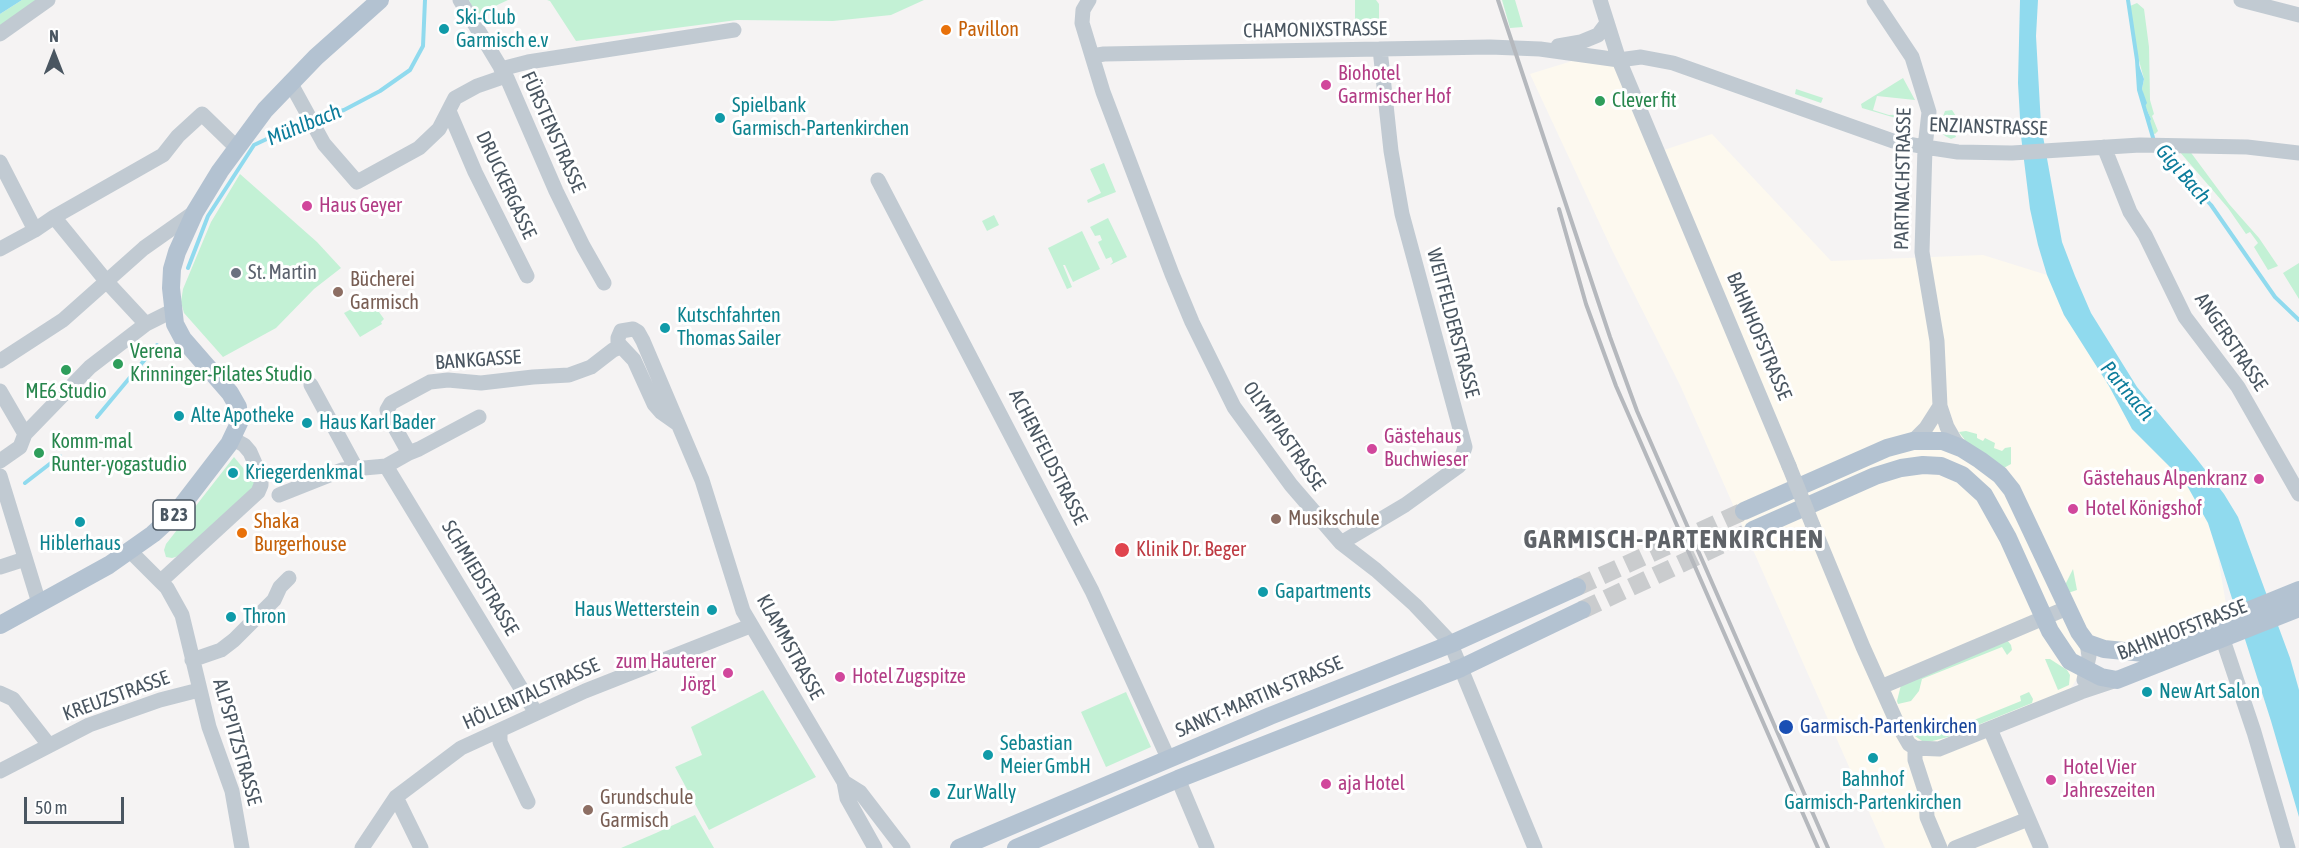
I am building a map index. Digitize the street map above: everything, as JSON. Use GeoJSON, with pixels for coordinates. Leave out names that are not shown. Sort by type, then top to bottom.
{"type":"FeatureCollection","features":[{"type":"Feature","properties":{"kind":"main road"},"geometry":{"type":"LineString","coordinates":[[181,332],[171,288],[172,269],[195,212],[236,147],[265,110],[290,82],[380,0]]}},
{"type":"Feature","properties":{"kind":"main road","name":"B 23"},"geometry":{"type":"LineString","coordinates":[[0,625],[130,551],[153,534],[176,513],[233,438],[238,423],[238,407],[230,393],[181,332]]}},
{"type":"Feature","properties":{"kind":"main road"},"geometry":{"type":"LineString","coordinates":[[1744,511],[1865,456],[1912,441],[1943,441],[1961,448],[2000,475],[2012,490],[2079,632],[2096,646]]}},
{"type":"Feature","properties":{"kind":"main road"},"geometry":{"type":"LineString","coordinates":[[1753,530],[1875,476],[1901,468],[1923,465],[1941,466],[1962,475],[1984,495],[2008,538],[2044,619],[2070,661],[2101,677],[2117,680]]}},
{"type":"Feature","properties":{"kind":"main road","name":"SANKT-MARTIN-STRASSE"},"geometry":{"type":"LineString","coordinates":[[959,848],[1270,716],[1451,644],[1577,587]]}},
{"type":"Feature","properties":{"kind":"main road","name":"BAHNHOFSTRASSE"},"geometry":{"type":"LineString","coordinates":[[2117,680],[2277,608],[2299,590]]}},
{"type":"Feature","properties":{"kind":"main road","name":"BAHNHOFSTRASSE"},"geometry":{"type":"LineString","coordinates":[[2277,608],[2299,608]]}},
{"type":"Feature","properties":{"kind":"main road"},"geometry":{"type":"LineString","coordinates":[[1016,848],[1178,779],[1461,668],[1582,610]]}},
{"type":"Feature","properties":{"kind":"main road","name":"BAHNHOFSTRASSE"},"geometry":{"type":"LineString","coordinates":[[2096,646],[2144,653],[2229,628]]}},
{"type":"Feature","properties":{"kind":"street"},"geometry":{"type":"LineString","coordinates":[[0,34],[48,0]]}},
{"type":"Feature","properties":{"kind":"street","name":"FÜRSTENSTRASSE"},"geometry":{"type":"LineString","coordinates":[[460,0],[503,72],[533,133],[556,191],[604,283]]}},
{"type":"Feature","properties":{"kind":"street","name":"OLYMPIASTRASSE"},"geometry":{"type":"LineString","coordinates":[[1089,0],[1083,10],[1082,23],[1092,56],[1169,267],[1192,322],[1234,406],[1291,485],[1341,543],[1391,584],[1451,644],[1534,848]]}},
{"type":"Feature","properties":{"kind":"street","name":"BAHNHOFSTRASSE"},"geometry":{"type":"LineString","coordinates":[[1600,0],[1618,60],[1881,687],[1909,744],[1915,748],[1939,749],[2081,692],[2117,680]]}},
{"type":"Feature","properties":{"kind":"street","name":"PARTNACHSTRASSE"},"geometry":{"type":"LineString","coordinates":[[1874,0],[1912,57],[1929,112],[1925,147],[1922,252],[1937,341],[1940,406],[1947,427],[1961,448]]}},
{"type":"Feature","properties":{"kind":"street"},"geometry":{"type":"LineString","coordinates":[[2241,0],[2299,15]]}},
{"type":"Feature","properties":{"kind":"street","name":"CHAMONIXSTRASSE"},"geometry":{"type":"LineString","coordinates":[[1540,49],[1581,42],[1598,35],[1607,23]]}},
{"type":"Feature","properties":{"kind":"street"},"geometry":{"type":"LineString","coordinates":[[290,82],[324,144],[357,182],[419,148],[439,129],[455,98],[503,72],[528,62],[734,30]]}},
{"type":"Feature","properties":{"kind":"street","name":"CHAMONIXSTRASSE"},"geometry":{"type":"LineString","coordinates":[[1092,56],[1490,47],[1540,49],[1618,60]]}},
{"type":"Feature","properties":{"kind":"street","name":"WEITFELDERSTRASSE"},"geometry":{"type":"LineString","coordinates":[[1341,543],[1405,505],[1459,466],[1465,447],[1402,214],[1380,49]]}},
{"type":"Feature","properties":{"kind":"street","name":"ENZIANSTRASSE"},"geometry":{"type":"LineString","coordinates":[[1618,60],[1641,57],[1673,63],[1893,141],[1959,152],[2012,153],[2171,145],[2247,147],[2299,153]]}},
{"type":"Feature","properties":{"kind":"street","name":"DRUCKERGASSE"},"geometry":{"type":"LineString","coordinates":[[449,111],[479,182],[527,276]]}},
{"type":"Feature","properties":{"kind":"street"},"geometry":{"type":"LineString","coordinates":[[0,249],[163,155],[178,136],[202,114],[236,147]]}},
{"type":"Feature","properties":{"kind":"street","name":"ANGERSTRASSE"},"geometry":{"type":"LineString","coordinates":[[2104,147],[2130,212],[2145,235],[2185,317],[2238,387],[2299,494]]}},
{"type":"Feature","properties":{"kind":"street"},"geometry":{"type":"LineString","coordinates":[[0,162],[35,230]]}},
{"type":"Feature","properties":{"kind":"street","name":"ACHENFELDSTRASSE"},"geometry":{"type":"LineString","coordinates":[[878,180],[1092,591],[1168,760]]}},
{"type":"Feature","properties":{"kind":"street"},"geometry":{"type":"LineString","coordinates":[[0,361],[63,320],[144,248],[195,212]]}},
{"type":"Feature","properties":{"kind":"street"},"geometry":{"type":"LineString","coordinates":[[54,217],[107,282],[146,324],[181,332]]}},
{"type":"Feature","properties":{"kind":"street"},"geometry":{"type":"LineString","coordinates":[[0,460],[20,447],[26,434],[90,367],[146,324]]}},
{"type":"Feature","properties":{"kind":"street","name":"KLAMMSTRASSE"},"geometry":{"type":"LineString","coordinates":[[678,424],[654,404],[634,360],[620,347],[618,338],[621,331],[633,329],[641,336],[702,480],[743,611],[844,782],[847,798],[875,848]]}},
{"type":"Feature","properties":{"kind":"street","name":"BANKGASSE"},"geometry":{"type":"LineString","coordinates":[[409,453],[387,410],[391,403],[436,380],[481,383],[569,375],[581,372],[620,347]]}},
{"type":"Feature","properties":{"kind":"street"},"geometry":{"type":"LineString","coordinates":[[311,385],[356,468]]}},
{"type":"Feature","properties":{"kind":"street"},"geometry":{"type":"LineString","coordinates":[[0,391],[26,434]]}},
{"type":"Feature","properties":{"kind":"street"},"geometry":{"type":"LineString","coordinates":[[1912,441],[1926,428],[1940,406]]}},
{"type":"Feature","properties":{"kind":"street"},"geometry":{"type":"LineString","coordinates":[[279,495],[323,477],[356,468],[386,466],[479,417]]}},
{"type":"Feature","properties":{"kind":"street"},"geometry":{"type":"LineString","coordinates":[[161,580],[258,492],[261,477],[250,452],[233,438]]}},
{"type":"Feature","properties":{"kind":"street","name":"SCHMIEDSTRASSE"},"geometry":{"type":"LineString","coordinates":[[386,466],[536,713]]}},
{"type":"Feature","properties":{"kind":"street"},"geometry":{"type":"LineString","coordinates":[[1,479],[39,603]]}},
{"type":"Feature","properties":{"kind":"street","name":"ALPSPITZSTRASSE"},"geometry":{"type":"LineString","coordinates":[[130,551],[161,580],[173,596],[182,615],[199,690],[232,791],[242,848]]}},
{"type":"Feature","properties":{"kind":"street"},"geometry":{"type":"LineString","coordinates":[[0,567],[25,559]]}},
{"type":"Feature","properties":{"kind":"street"},"geometry":{"type":"LineString","coordinates":[[191,654],[221,650],[234,640],[274,600],[280,587],[289,578]]}},
{"type":"Feature","properties":{"kind":"street"},"geometry":{"type":"LineString","coordinates":[[1881,687],[2067,608]]}},
{"type":"Feature","properties":{"kind":"street","name":"HÖLLENTALSTRASSE"},"geometry":{"type":"LineString","coordinates":[[362,848],[396,797],[461,748],[536,713],[680,652],[750,626]]}},
{"type":"Feature","properties":{"kind":"street"},"geometry":{"type":"LineString","coordinates":[[2229,628],[2254,732],[2288,848]]}},
{"type":"Feature","properties":{"kind":"street","name":"BAHNHOFSTRASSE"},"geometry":{"type":"LineString","coordinates":[[2081,692],[2089,656],[2096,646]]}},
{"type":"Feature","properties":{"kind":"street","name":"KREUZSTRASSE"},"geometry":{"type":"LineString","coordinates":[[0,771],[89,725],[160,700],[199,690]]}},
{"type":"Feature","properties":{"kind":"street","name":"KREUZSTRASSE"},"geometry":{"type":"LineString","coordinates":[[7,696],[49,745]]}},
{"type":"Feature","properties":{"kind":"street"},"geometry":{"type":"LineString","coordinates":[[1990,729],[2041,848]]}},
{"type":"Feature","properties":{"kind":"street"},"geometry":{"type":"LineString","coordinates":[[500,731],[500,742],[528,802]]}},
{"type":"Feature","properties":{"kind":"street","name":"BAHNHOFSTRASSE"},"geometry":{"type":"LineString","coordinates":[[1915,748],[1915,760],[1926,794],[1927,817],[1940,848]]}},
{"type":"Feature","properties":{"kind":"street"},"geometry":{"type":"LineString","coordinates":[[1178,779],[1207,848]]}},
{"type":"Feature","properties":{"kind":"street","name":"KLAMMSTRASSE"},"geometry":{"type":"LineString","coordinates":[[844,782],[860,792],[903,848]]}},
{"type":"Feature","properties":{"kind":"street"},"geometry":{"type":"LineString","coordinates":[[396,797],[420,848]]}},
{"type":"Feature","properties":{"kind":"street"},"geometry":{"type":"LineString","coordinates":[[1955,848],[2028,819]]}},
{"type":"Feature","properties":{"kind":"shaded area"},"geometry":{"type":"Polygon","coordinates":[[[1611,49],[1661,151],[1712,134],[1831,261],[1983,255],[2047,275],[2064,315],[2109,386],[2132,429],[2185,482],[2195,498],[2208,523],[2218,557],[2226,604],[2140,638],[2080,653],[2080,674],[2069,691],[1985,726],[2032,848],[1885,848],[1680,385],[1613,252],[1530,74],[1611,49]]]}},
{"type":"Feature","properties":{"kind":"green space"},"geometry":{"type":"Polygon","coordinates":[[[22,0],[41,0],[0,28],[0,14],[22,0]]]}},
{"type":"Feature","properties":{"kind":"green space"},"geometry":{"type":"Polygon","coordinates":[[[469,0],[508,0],[476,15],[469,0]]]}},
{"type":"Feature","properties":{"kind":"green space"},"geometry":{"type":"Polygon","coordinates":[[[547,0],[924,0],[891,15],[833,21],[737,20],[576,41],[550,1],[547,0]]]}},
{"type":"Feature","properties":{"kind":"green space"},"geometry":{"type":"Polygon","coordinates":[[[1355,0],[1376,0],[1379,4],[1379,32],[1355,34],[1355,0]]]}},
{"type":"Feature","properties":{"kind":"green space"},"geometry":{"type":"Polygon","coordinates":[[[1502,0],[1515,0],[1523,27],[1510,28],[1502,0]]]}},
{"type":"Feature","properties":{"kind":"green space"},"geometry":{"type":"Polygon","coordinates":[[[2137,3],[2144,9],[2149,47],[2150,100],[2154,114],[2152,116],[2158,131],[2155,134],[2152,133],[2149,125],[2151,119],[2145,106],[2142,89],[2144,79],[2134,42],[2130,6],[2137,3]]]}},
{"type":"Feature","properties":{"kind":"green space"},"geometry":{"type":"Polygon","coordinates":[[[1903,78],[1915,100],[1877,96],[1873,110],[1889,115],[1913,114],[1909,122],[1862,108],[1861,104],[1903,78]]]}},
{"type":"Feature","properties":{"kind":"green space"},"geometry":{"type":"Polygon","coordinates":[[[1796,89],[1823,98],[1821,103],[1795,94],[1796,89]]]}},
{"type":"Feature","properties":{"kind":"green space"},"geometry":{"type":"Polygon","coordinates":[[[1952,110],[1963,127],[1941,122],[1945,111],[1952,110]]]}},
{"type":"Feature","properties":{"kind":"green space"},"geometry":{"type":"Polygon","coordinates":[[[1940,126],[1950,127],[1956,137],[1951,139],[1945,136],[1940,126]]]}},
{"type":"Feature","properties":{"kind":"green space"},"geometry":{"type":"Polygon","coordinates":[[[2189,150],[2229,204],[2259,238],[2278,266],[2268,270],[2254,247],[2258,243],[2250,232],[2246,234],[2228,208],[2179,151],[2189,150]]]}},
{"type":"Feature","properties":{"kind":"green space"},"geometry":{"type":"Polygon","coordinates":[[[1104,163],[1116,192],[1088,203],[1087,200],[1101,193],[1090,169],[1104,163]]]}},
{"type":"Feature","properties":{"kind":"green space"},"geometry":{"type":"Polygon","coordinates":[[[240,174],[317,242],[341,268],[314,289],[276,328],[223,357],[184,313],[181,302],[183,289],[211,222],[240,174]]]}},
{"type":"Feature","properties":{"kind":"green space"},"geometry":{"type":"Polygon","coordinates":[[[994,215],[999,225],[987,231],[982,221],[994,215]]]}},
{"type":"Feature","properties":{"kind":"green space"},"geometry":{"type":"Polygon","coordinates":[[[1108,218],[1127,257],[1110,265],[1113,262],[1111,257],[1106,259],[1098,242],[1102,240],[1100,235],[1095,236],[1090,227],[1108,218]]]}},
{"type":"Feature","properties":{"kind":"green space"},"geometry":{"type":"Polygon","coordinates":[[[1082,231],[1100,269],[1073,282],[1063,265],[1072,287],[1067,289],[1048,248],[1082,231]]]}},
{"type":"Feature","properties":{"kind":"green space"},"geometry":{"type":"Polygon","coordinates":[[[2299,263],[2299,299],[2283,273],[2299,263]]]}},
{"type":"Feature","properties":{"kind":"green space"},"geometry":{"type":"Polygon","coordinates":[[[374,297],[382,310],[379,312],[384,319],[382,324],[360,337],[344,313],[374,297]]]}},
{"type":"Feature","properties":{"kind":"green space"},"geometry":{"type":"Polygon","coordinates":[[[1959,432],[1977,434],[1977,438],[1983,441],[1985,438],[1995,443],[1994,448],[2002,451],[2011,447],[2011,464],[2002,469],[1968,444],[1959,432]]]}},
{"type":"Feature","properties":{"kind":"green space"},"geometry":{"type":"Polygon","coordinates":[[[234,457],[258,486],[179,556],[166,557],[164,550],[166,544],[234,457]]]}},
{"type":"Feature","properties":{"kind":"green space"},"geometry":{"type":"Polygon","coordinates":[[[2073,569],[2077,590],[2068,593],[2065,585],[2073,569]]]}},
{"type":"Feature","properties":{"kind":"green space"},"geometry":{"type":"Polygon","coordinates":[[[2007,640],[2012,650],[2007,655],[2002,647],[1922,679],[1919,691],[1911,701],[1898,704],[1901,685],[2007,640]]]}},
{"type":"Feature","properties":{"kind":"green space"},"geometry":{"type":"Polygon","coordinates":[[[2045,659],[2050,659],[2067,670],[2070,675],[2069,685],[2058,690],[2045,659]]]}},
{"type":"Feature","properties":{"kind":"green space"},"geometry":{"type":"Polygon","coordinates":[[[763,690],[816,777],[709,830],[675,767],[702,755],[691,727],[763,690]]]}},
{"type":"Feature","properties":{"kind":"green space"},"geometry":{"type":"Polygon","coordinates":[[[1126,692],[1151,747],[1106,767],[1081,712],[1126,692]]]}},
{"type":"Feature","properties":{"kind":"green space"},"geometry":{"type":"Polygon","coordinates":[[[2029,692],[2033,699],[2032,703],[1948,737],[1925,743],[1909,732],[1924,726],[1933,729],[1938,734],[1942,733],[2021,701],[2020,696],[2029,692]]]}},
{"type":"Feature","properties":{"kind":"green space"},"geometry":{"type":"Polygon","coordinates":[[[695,815],[714,848],[621,848],[656,833],[695,815]]]}},
{"type":"Feature","properties":{"kind":"water"},"geometry":{"type":"Polygon","coordinates":[[[0,0],[22,0],[0,14],[0,0]]]}},
{"type":"Feature","properties":{"kind":"water","name":"Partnach"},"geometry":{"type":"Polygon","coordinates":[[[2020,0],[2038,0],[2036,36],[2041,125],[2062,242],[2075,276],[2091,313],[2137,387],[2224,494],[2238,517],[2290,658],[2299,690],[2299,817],[2208,523],[2185,482],[2132,429],[2109,386],[2064,315],[2047,275],[2030,209],[2021,136],[2018,83],[2020,0]]]}},
{"type":"Feature","properties":{"kind":"water"},"geometry":{"type":"Polygon","coordinates":[[[2137,60],[2144,79],[2142,89],[2147,103],[2145,106],[2151,119],[2149,125],[2139,91],[2137,60]]]}},
{"type":"Feature","properties":{"kind":"waterway","name":"Mühlbach"},"geometry":{"type":"LineString","coordinates":[[316,118],[344,110],[380,91],[410,70],[423,46],[425,0]]}},
{"type":"Feature","properties":{"kind":"waterway","name":"Gigi Bach"},"geometry":{"type":"LineString","coordinates":[[2128,0],[2139,90],[2154,141]]}},
{"type":"Feature","properties":{"kind":"waterway","name":"Mühlbach"},"geometry":{"type":"LineString","coordinates":[[188,268],[208,216],[254,145],[305,121]]}},
{"type":"Feature","properties":{"kind":"waterway","name":"Gigi Bach"},"geometry":{"type":"LineString","coordinates":[[2159,150],[2211,205],[2275,297],[2299,320]]}},
{"type":"Feature","properties":{"kind":"waterway","name":"Mühlbach"},"geometry":{"type":"LineString","coordinates":[[97,417],[157,345]]}},
{"type":"Feature","properties":{"kind":"waterway","name":"Mühlbach"},"geometry":{"type":"LineString","coordinates":[[25,483],[60,456]]}},
{"type":"Feature","properties":{"kind":"tunnel"},"geometry":{"type":"LineString","coordinates":[[1577,587],[1744,511]]}},
{"type":"Feature","properties":{"kind":"tunnel"},"geometry":{"type":"LineString","coordinates":[[1582,610],[1753,530]]}},
{"type":"Feature","properties":{"kind":"railway"},"geometry":{"type":"LineString","coordinates":[[1498,0],[1610,337],[1637,411],[1828,848]]}},
{"type":"Feature","properties":{"kind":"railway"},"geometry":{"type":"LineString","coordinates":[[1559,209],[1586,304],[1616,386],[1818,848]]}},
{"type":"Feature","properties":{"kind":"place","name":"Ski-Club Garmisch e.v"},"geometry":{"type":"Point","coordinates":[444,29]}},
{"type":"Feature","properties":{"kind":"place","name":"Pavillon"},"geometry":{"type":"Point","coordinates":[946,30]}},
{"type":"Feature","properties":{"kind":"place","name":"Biohotel Garmischer Hof"},"geometry":{"type":"Point","coordinates":[1326,85]}},
{"type":"Feature","properties":{"kind":"place","name":"Clever fit"},"geometry":{"type":"Point","coordinates":[1600,101]}},
{"type":"Feature","properties":{"kind":"place","name":"Spielbank Garmisch-Partenkirchen"},"geometry":{"type":"Point","coordinates":[720,118]}},
{"type":"Feature","properties":{"kind":"place","name":"Haus Geyer"},"geometry":{"type":"Point","coordinates":[307,206]}},
{"type":"Feature","properties":{"kind":"place","name":"St. Martin"},"geometry":{"type":"Point","coordinates":[236,273]}},
{"type":"Feature","properties":{"kind":"place","name":"Bücherei Garmisch"},"geometry":{"type":"Point","coordinates":[338,292]}},
{"type":"Feature","properties":{"kind":"place","name":"Kutschfahrten Thomas Sailer"},"geometry":{"type":"Point","coordinates":[665,328]}},
{"type":"Feature","properties":{"kind":"place","name":"Verena Krinninger-Pilates Studio"},"geometry":{"type":"Point","coordinates":[118,364]}},
{"type":"Feature","properties":{"kind":"place","name":"ME6 Studio"},"geometry":{"type":"Point","coordinates":[66,370]}},
{"type":"Feature","properties":{"kind":"place","name":"Alte Apotheke"},"geometry":{"type":"Point","coordinates":[179,416]}},
{"type":"Feature","properties":{"kind":"place","name":"Haus Karl Bader"},"geometry":{"type":"Point","coordinates":[307,423]}},
{"type":"Feature","properties":{"kind":"place","name":"Gästehaus Buchwieser"},"geometry":{"type":"Point","coordinates":[1372,449]}},
{"type":"Feature","properties":{"kind":"place","name":"Komm-mal Runter-yogastudio"},"geometry":{"type":"Point","coordinates":[39,453]}},
{"type":"Feature","properties":{"kind":"place","name":"Kriegerdenkmal"},"geometry":{"type":"Point","coordinates":[233,473]}},
{"type":"Feature","properties":{"kind":"place","name":"Gästehaus Alpenkranz"},"geometry":{"type":"Point","coordinates":[2259,479]}},
{"type":"Feature","properties":{"kind":"place","name":"Hotel Königshof"},"geometry":{"type":"Point","coordinates":[2073,509]}},
{"type":"Feature","properties":{"kind":"place","name":"Musikschule"},"geometry":{"type":"Point","coordinates":[1276,519]}},
{"type":"Feature","properties":{"kind":"place","name":"Hiblerhaus"},"geometry":{"type":"Point","coordinates":[80,522]}},
{"type":"Feature","properties":{"kind":"place","name":"Shaka Burgerhouse"},"geometry":{"type":"Point","coordinates":[242,533]}},
{"type":"Feature","properties":{"kind":"place","name":"Klinik Dr. Beger"},"geometry":{"type":"Point","coordinates":[1122,550]}},
{"type":"Feature","properties":{"kind":"place","name":"Gapartments"},"geometry":{"type":"Point","coordinates":[1263,592]}},
{"type":"Feature","properties":{"kind":"place","name":"Haus Wetterstein"},"geometry":{"type":"Point","coordinates":[712,610]}},
{"type":"Feature","properties":{"kind":"place","name":"Thron"},"geometry":{"type":"Point","coordinates":[231,617]}},
{"type":"Feature","properties":{"kind":"place","name":"zum Hauterer Jörgl"},"geometry":{"type":"Point","coordinates":[728,673]}},
{"type":"Feature","properties":{"kind":"place","name":"Hotel Zugspitze"},"geometry":{"type":"Point","coordinates":[840,677]}},
{"type":"Feature","properties":{"kind":"place","name":"New Art Salon"},"geometry":{"type":"Point","coordinates":[2147,692]}},
{"type":"Feature","properties":{"kind":"place","name":"Garmisch-Partenkirchen"},"geometry":{"type":"Point","coordinates":[1786,727]}},
{"type":"Feature","properties":{"kind":"place","name":"Sebastian Meier GmbH"},"geometry":{"type":"Point","coordinates":[988,755]}},
{"type":"Feature","properties":{"kind":"place","name":"Bahnhof Garmisch-Partenkirchen"},"geometry":{"type":"Point","coordinates":[1873,758]}},
{"type":"Feature","properties":{"kind":"place","name":"Hotel Vier Jahreszeiten"},"geometry":{"type":"Point","coordinates":[2051,780]}},
{"type":"Feature","properties":{"kind":"place","name":"aja Hotel"},"geometry":{"type":"Point","coordinates":[1326,784]}},
{"type":"Feature","properties":{"kind":"place","name":"Zur Wally"},"geometry":{"type":"Point","coordinates":[935,793]}},
{"type":"Feature","properties":{"kind":"place","name":"Grundschule Garmisch"},"geometry":{"type":"Point","coordinates":[588,810]}},
{"type":"Feature","properties":{"kind":"district","name":"GARMISCH-PARTENKIRCHEN"},"geometry":{"type":"Point","coordinates":[1674,540]}}]}
